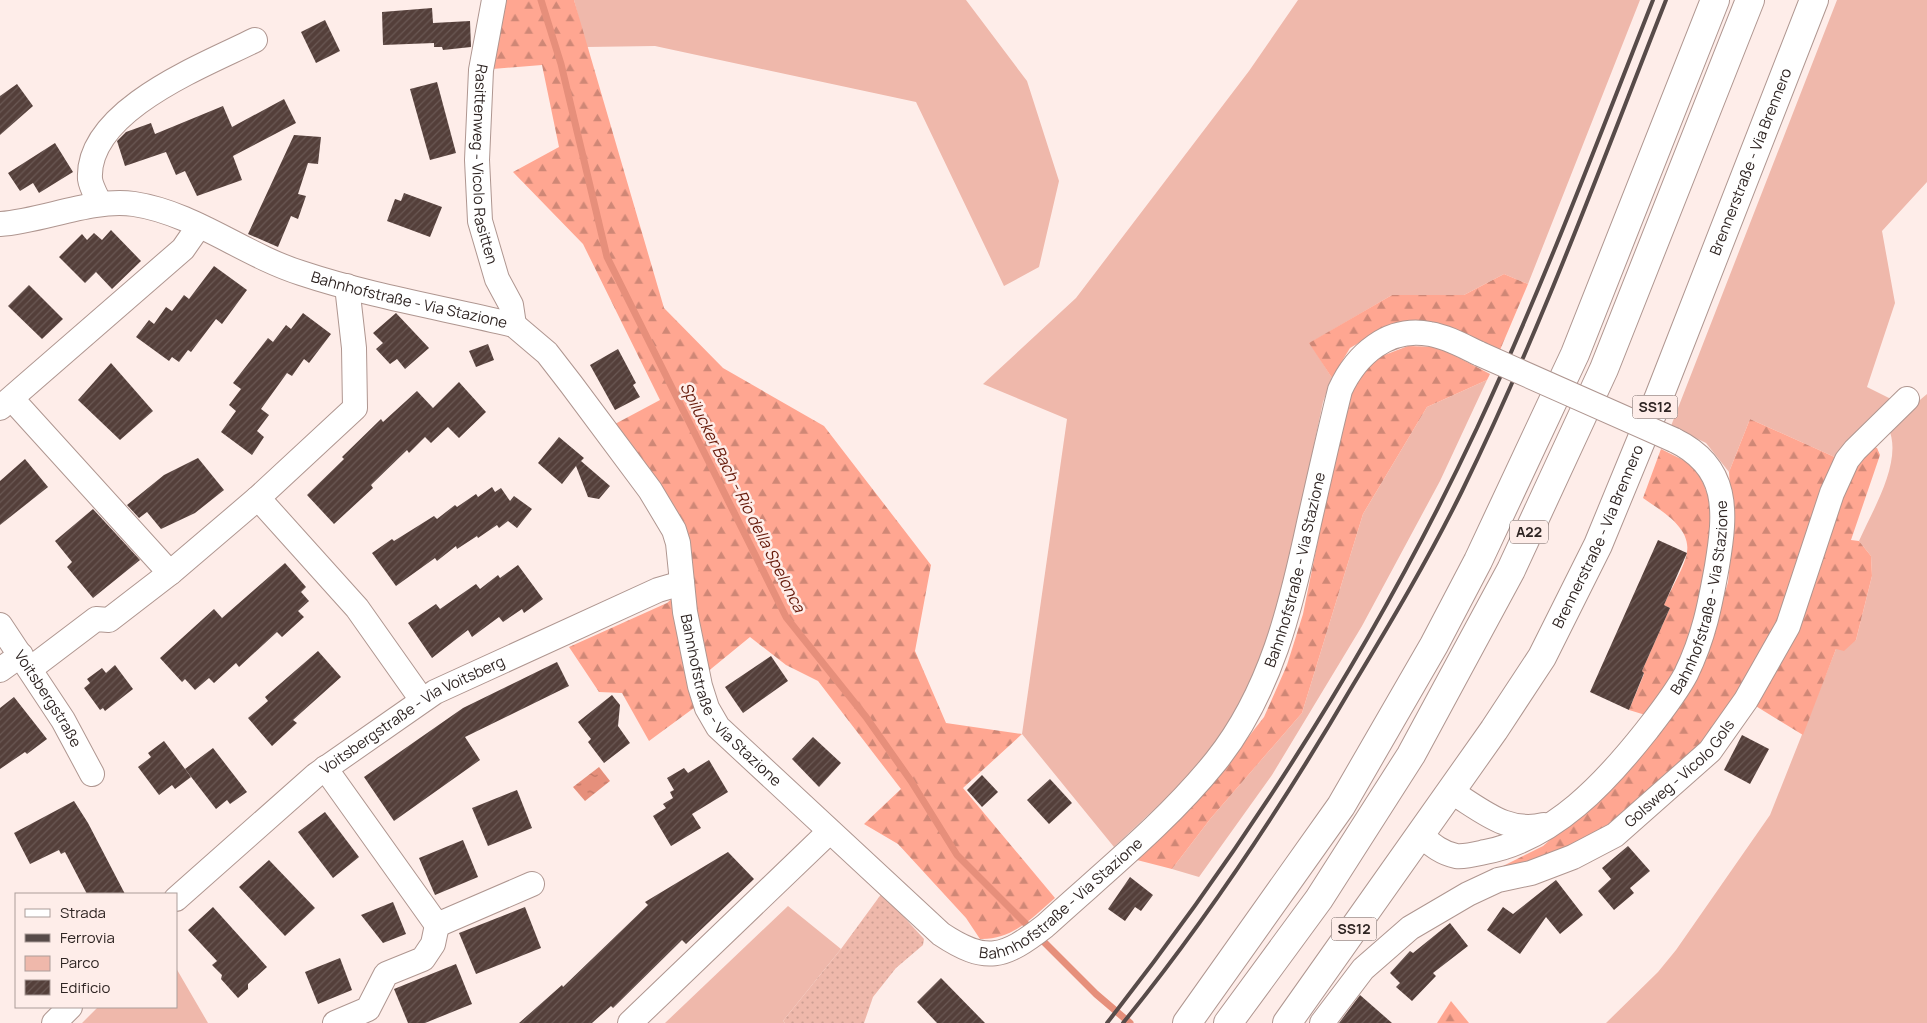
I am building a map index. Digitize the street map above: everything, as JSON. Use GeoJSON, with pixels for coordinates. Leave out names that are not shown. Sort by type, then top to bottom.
{"type":"FeatureCollection","features":[{"type":"Feature","properties":{"kind":"main road","name":"A22"},"geometry":{"type":"LineString","coordinates":[[1189,1020],[1341,806],[1411,686],[1478,561],[1575,354],[1715,0]]}},
{"type":"Feature","properties":{"kind":"main road","name":"A22"},"geometry":{"type":"LineString","coordinates":[[1228,1023],[1319,899],[1411,755],[1512,570],[1604,369],[1750,0]]}},
{"type":"Feature","properties":{"kind":"main road","name":"Brennerstraße - Via Brennero"},"geometry":{"type":"LineString","coordinates":[[1287,1023],[1420,835],[1542,656],[1598,546],[1659,397],[1814,0]]}},
{"type":"Feature","properties":{"kind":"street","name":"Rasittenweg - Vicolo Rasitten"},"geometry":{"type":"LineString","coordinates":[[494,0],[481,70],[477,160],[480,221],[497,279],[511,305],[514,326]]}},
{"type":"Feature","properties":{"kind":"street"},"geometry":{"type":"LineString","coordinates":[[100,204],[90,180],[95,152],[110,128],[136,103],[255,40]]}},
{"type":"Feature","properties":{"kind":"street","name":"Bahnhofstraße - Via Stazione"},"geometry":{"type":"LineString","coordinates":[[0,224],[18,223],[100,204],[132,203],[164,210],[299,273],[514,326],[547,353],[650,490],[676,536],[685,612],[700,686],[707,708],[718,726],[829,832],[930,924],[960,947],[989,954],[1006,952],[1024,942],[1045,926],[1191,790],[1217,760],[1246,716],[1270,668],[1293,599],[1338,399],[1348,372],[1362,354],[1382,341],[1404,334],[1430,333],[1674,440],[1700,456],[1710,466],[1718,487],[1723,507],[1723,527],[1707,624],[1685,674],[1658,716],[1615,769],[1590,794],[1553,824],[1528,838],[1497,850],[1458,856],[1442,852],[1420,835]]}},
{"type":"Feature","properties":{"kind":"street"},"geometry":{"type":"LineString","coordinates":[[170,573],[6,403],[183,249],[199,226]]}},
{"type":"Feature","properties":{"kind":"street"},"geometry":{"type":"LineString","coordinates":[[0,670],[26,662],[96,619],[109,620],[170,573],[258,498],[355,408],[355,371],[346,286]]}},
{"type":"Feature","properties":{"kind":"street","name":"Golsweg - Vicolo Gols"},"geometry":{"type":"LineString","coordinates":[[1322,1023],[1363,969],[1410,928],[1490,883],[1532,872],[1573,857],[1615,835],[1710,751],[1746,700],[1788,626],[1832,493],[1847,460],[1907,399]]}},
{"type":"Feature","properties":{"kind":"street"},"geometry":{"type":"LineString","coordinates":[[258,498],[357,608],[422,700]]}},
{"type":"Feature","properties":{"kind":"street","name":"Voitsbergstraße - Via Voitsberg"},"geometry":{"type":"LineString","coordinates":[[178,897],[240,840],[325,768],[422,700],[435,692],[613,610],[658,590],[682,583]]}},
{"type":"Feature","properties":{"kind":"street","name":"Voitsbergstraße"},"geometry":{"type":"LineString","coordinates":[[0,625],[64,720],[92,774]]}},
{"type":"Feature","properties":{"kind":"street"},"geometry":{"type":"LineString","coordinates":[[325,768],[437,925],[433,944],[423,959],[386,974],[368,1009],[335,1023]]}},
{"type":"Feature","properties":{"kind":"street"},"geometry":{"type":"LineString","coordinates":[[1450,791],[1499,821],[1514,827],[1530,828],[1553,824]]}},
{"type":"Feature","properties":{"kind":"street"},"geometry":{"type":"LineString","coordinates":[[630,1023],[829,832]]}},
{"type":"Feature","properties":{"kind":"street"},"geometry":{"type":"LineString","coordinates":[[437,925],[532,884]]}},
{"type":"Feature","properties":{"kind":"street"},"geometry":{"type":"LineString","coordinates":[[54,1023],[69,1008]]}},
{"type":"Feature","properties":{"kind":"green space"},"geometry":{"type":"Polygon","coordinates":[[[494,0],[574,0],[664,308],[723,368],[824,426],[931,565],[915,651],[946,723],[1022,734],[963,788],[1055,898],[1030,920],[1012,932],[1002,936],[980,939],[966,918],[898,844],[864,824],[901,789],[818,681],[786,665],[750,637],[706,673],[702,702],[649,741],[622,693],[599,692],[569,647],[667,603],[684,588],[692,561],[684,524],[615,424],[660,400],[583,244],[513,172],[559,147],[542,65],[481,70],[494,0]]]}},
{"type":"Feature","properties":{"kind":"green space"},"geometry":{"type":"Polygon","coordinates":[[[574,0],[966,0],[1027,81],[1059,181],[1039,267],[1004,286],[916,102],[655,46],[586,47],[574,0]]]}},
{"type":"Feature","properties":{"kind":"green space"},"geometry":{"type":"Polygon","coordinates":[[[1298,0],[1640,0],[1528,284],[1504,274],[1464,295],[1392,295],[1310,343],[1332,378],[1323,402],[1275,631],[1244,702],[1193,773],[1114,847],[1022,734],[1067,419],[983,384],[1076,298],[1249,71],[1298,0]]]}},
{"type":"Feature","properties":{"kind":"green space"},"geometry":{"type":"Polygon","coordinates":[[[1837,0],[1927,0],[1927,182],[1882,231],[1895,303],[1867,387],[1895,401],[1839,459],[1750,419],[1729,472],[1706,443],[1671,426],[1837,0]]]}},
{"type":"Feature","properties":{"kind":"green space"},"geometry":{"type":"Polygon","coordinates":[[[1504,274],[1528,284],[1500,350],[1448,328],[1369,337],[1350,348],[1332,378],[1309,343],[1392,295],[1464,295],[1504,274]]]}},
{"type":"Feature","properties":{"kind":"green space"},"geometry":{"type":"Polygon","coordinates":[[[1408,346],[1438,347],[1490,374],[1487,380],[1427,407],[1363,514],[1302,713],[1211,818],[1172,869],[1137,860],[1207,790],[1264,717],[1287,665],[1303,614],[1341,427],[1353,387],[1368,366],[1382,356],[1408,346]]]}},
{"type":"Feature","properties":{"kind":"green space"},"geometry":{"type":"Polygon","coordinates":[[[1487,380],[1440,481],[1362,626],[1272,775],[1199,877],[1172,869],[1211,818],[1302,713],[1363,514],[1427,407],[1487,380]]]}},
{"type":"Feature","properties":{"kind":"green space"},"geometry":{"type":"Polygon","coordinates":[[[1927,394],[1927,1023],[1606,1023],[1658,972],[1676,950],[1770,815],[1836,649],[1856,640],[1872,576],[1871,556],[1859,541],[1879,500],[1890,469],[1892,440],[1888,427],[1927,394]]]}},
{"type":"Feature","properties":{"kind":"green space"},"geometry":{"type":"Polygon","coordinates":[[[1750,419],[1839,459],[1871,446],[1877,448],[1880,455],[1851,540],[1859,541],[1871,556],[1872,576],[1856,640],[1844,651],[1836,649],[1803,735],[1746,700],[1641,814],[1498,880],[1503,866],[1543,846],[1607,790],[1715,627],[1728,582],[1733,534],[1729,472],[1750,419]]]}},
{"type":"Feature","properties":{"kind":"green space"},"geometry":{"type":"Polygon","coordinates":[[[1661,449],[1689,463],[1698,471],[1712,505],[1702,625],[1652,717],[1629,710],[1644,674],[1642,671],[1670,608],[1664,605],[1681,571],[1687,552],[1687,543],[1679,527],[1673,520],[1643,498],[1661,449]]]}},
{"type":"Feature","properties":{"kind":"green space"},"geometry":{"type":"Polygon","coordinates":[[[882,893],[924,939],[923,945],[896,968],[873,997],[864,1023],[785,1023],[783,1021],[841,949],[882,893]]]}},
{"type":"Feature","properties":{"kind":"green space"},"geometry":{"type":"Polygon","coordinates":[[[788,906],[841,949],[783,1021],[785,1023],[665,1023],[788,906]]]}},
{"type":"Feature","properties":{"kind":"green space"},"geometry":{"type":"Polygon","coordinates":[[[178,971],[208,1023],[82,1023],[97,1008],[178,1008],[178,971]]]}},
{"type":"Feature","properties":{"kind":"green space"},"geometry":{"type":"Polygon","coordinates":[[[1451,1001],[1469,1023],[1437,1023],[1451,1001]]]}},
{"type":"Feature","properties":{"kind":"water"},"geometry":{"type":"Polygon","coordinates":[[[599,767],[610,781],[585,801],[573,787],[599,767]]]}},
{"type":"Feature","properties":{"kind":"building"},"geometry":{"type":"Polygon","coordinates":[[[432,8],[433,23],[470,21],[471,47],[443,50],[442,47],[434,47],[434,43],[383,45],[382,12],[432,8]]]}},
{"type":"Feature","properties":{"kind":"building"},"geometry":{"type":"Polygon","coordinates":[[[325,20],[340,51],[316,63],[301,32],[325,20]]]}},
{"type":"Feature","properties":{"kind":"building"},"geometry":{"type":"Polygon","coordinates":[[[437,82],[456,153],[430,160],[410,89],[437,82]]]}},
{"type":"Feature","properties":{"kind":"building"},"geometry":{"type":"Polygon","coordinates":[[[17,84],[33,106],[0,135],[0,96],[17,84]]]}},
{"type":"Feature","properties":{"kind":"building"},"geometry":{"type":"Polygon","coordinates":[[[284,99],[296,123],[233,156],[242,180],[197,196],[185,171],[176,175],[166,152],[125,166],[117,141],[126,132],[151,123],[155,134],[223,106],[232,127],[284,99]]]}},
{"type":"Feature","properties":{"kind":"building"},"geometry":{"type":"Polygon","coordinates":[[[294,135],[321,137],[318,164],[308,163],[298,194],[306,196],[298,219],[291,216],[278,247],[248,234],[294,135]]]}},
{"type":"Feature","properties":{"kind":"building"},"geometry":{"type":"Polygon","coordinates":[[[55,143],[73,172],[39,193],[33,183],[20,191],[8,173],[55,143]]]}},
{"type":"Feature","properties":{"kind":"building"},"geometry":{"type":"Polygon","coordinates":[[[404,193],[442,207],[430,237],[387,221],[395,199],[401,201],[404,193]]]}},
{"type":"Feature","properties":{"kind":"building"},"geometry":{"type":"Polygon","coordinates":[[[111,230],[141,261],[112,289],[96,272],[85,283],[59,257],[82,234],[87,240],[94,233],[102,240],[111,230]]]}},
{"type":"Feature","properties":{"kind":"building"},"geometry":{"type":"Polygon","coordinates":[[[214,266],[247,290],[222,324],[216,319],[191,352],[188,350],[179,362],[172,357],[169,361],[136,337],[149,320],[154,324],[166,307],[172,311],[184,295],[189,299],[214,266]]]}},
{"type":"Feature","properties":{"kind":"building"},"geometry":{"type":"Polygon","coordinates":[[[29,285],[63,319],[42,339],[8,306],[29,285]]]}},
{"type":"Feature","properties":{"kind":"building"},"geometry":{"type":"Polygon","coordinates":[[[303,313],[331,334],[309,363],[304,359],[292,376],[287,373],[261,409],[269,415],[257,431],[264,437],[252,455],[221,432],[236,411],[229,405],[241,389],[233,383],[268,338],[273,342],[286,325],[291,329],[303,313]]]}},
{"type":"Feature","properties":{"kind":"building"},"geometry":{"type":"Polygon","coordinates":[[[396,313],[429,348],[405,369],[397,359],[390,364],[376,349],[383,343],[373,333],[396,313]]]}},
{"type":"Feature","properties":{"kind":"building"},"geometry":{"type":"Polygon","coordinates":[[[488,344],[494,360],[476,367],[469,351],[488,344]]]}},
{"type":"Feature","properties":{"kind":"building"},"geometry":{"type":"Polygon","coordinates":[[[618,349],[636,383],[633,385],[640,397],[615,410],[590,365],[618,349]]]}},
{"type":"Feature","properties":{"kind":"building"},"geometry":{"type":"Polygon","coordinates":[[[111,363],[153,411],[120,440],[78,400],[111,363]]]}},
{"type":"Feature","properties":{"kind":"building"},"geometry":{"type":"Polygon","coordinates":[[[459,382],[486,412],[459,438],[448,427],[431,443],[425,437],[409,453],[407,450],[371,485],[373,488],[334,524],[307,495],[381,419],[383,422],[417,391],[433,408],[459,382]]]}},
{"type":"Feature","properties":{"kind":"building"},"geometry":{"type":"Polygon","coordinates":[[[559,437],[584,458],[581,461],[610,486],[599,499],[588,497],[576,466],[562,484],[538,463],[559,437]]]}},
{"type":"Feature","properties":{"kind":"building"},"geometry":{"type":"Polygon","coordinates":[[[198,458],[224,490],[195,513],[161,529],[147,512],[139,518],[127,505],[164,475],[198,458]]]}},
{"type":"Feature","properties":{"kind":"building"},"geometry":{"type":"Polygon","coordinates":[[[25,459],[48,487],[0,525],[0,481],[25,459]]]}},
{"type":"Feature","properties":{"kind":"building"},"geometry":{"type":"Polygon","coordinates":[[[492,487],[495,492],[501,488],[510,501],[514,496],[532,509],[517,528],[508,521],[499,528],[497,525],[457,549],[456,546],[437,561],[435,558],[396,586],[372,553],[392,539],[394,541],[434,516],[437,519],[455,505],[457,507],[476,494],[478,497],[492,487]]]}},
{"type":"Feature","properties":{"kind":"building"},"geometry":{"type":"Polygon","coordinates":[[[93,509],[140,560],[93,598],[67,567],[72,562],[55,541],[93,509]]]}},
{"type":"Feature","properties":{"kind":"building"},"geometry":{"type":"Polygon","coordinates":[[[1658,540],[1687,553],[1664,605],[1670,608],[1642,671],[1644,673],[1629,710],[1590,692],[1658,540]]]}},
{"type":"Feature","properties":{"kind":"building"},"geometry":{"type":"Polygon","coordinates":[[[285,563],[306,587],[301,592],[309,601],[298,611],[304,617],[282,637],[277,632],[239,667],[236,663],[214,683],[209,678],[195,690],[185,679],[182,682],[160,658],[214,609],[222,618],[285,563]]]}},
{"type":"Feature","properties":{"kind":"building"},"geometry":{"type":"Polygon","coordinates":[[[518,565],[543,599],[524,613],[522,609],[503,622],[499,617],[472,637],[468,630],[432,658],[408,623],[436,604],[440,609],[476,584],[480,589],[498,575],[500,578],[518,565]]]}},
{"type":"Feature","properties":{"kind":"building"},"geometry":{"type":"Polygon","coordinates":[[[318,651],[341,677],[293,720],[297,723],[272,746],[248,718],[268,701],[265,697],[318,651]]]}},
{"type":"Feature","properties":{"kind":"building"},"geometry":{"type":"Polygon","coordinates":[[[771,656],[788,681],[743,713],[725,687],[771,656]]]}},
{"type":"Feature","properties":{"kind":"building"},"geometry":{"type":"Polygon","coordinates":[[[557,662],[569,686],[465,737],[480,760],[394,821],[364,777],[463,708],[557,662]]]}},
{"type":"Feature","properties":{"kind":"building"},"geometry":{"type":"Polygon","coordinates":[[[115,665],[133,689],[105,711],[103,708],[100,710],[84,688],[90,683],[87,679],[102,668],[106,673],[115,665]]]}},
{"type":"Feature","properties":{"kind":"building"},"geometry":{"type":"Polygon","coordinates":[[[612,695],[620,705],[618,726],[630,743],[604,763],[588,742],[591,739],[578,722],[612,695]]]}},
{"type":"Feature","properties":{"kind":"building"},"geometry":{"type":"Polygon","coordinates":[[[14,697],[47,739],[27,754],[25,752],[0,769],[0,708],[14,697]]]}},
{"type":"Feature","properties":{"kind":"building"},"geometry":{"type":"Polygon","coordinates":[[[1742,735],[1769,749],[1750,784],[1724,770],[1742,735]]]}},
{"type":"Feature","properties":{"kind":"building"},"geometry":{"type":"Polygon","coordinates":[[[813,737],[841,763],[819,787],[792,759],[813,737]]]}},
{"type":"Feature","properties":{"kind":"building"},"geometry":{"type":"Polygon","coordinates":[[[164,741],[191,777],[175,789],[172,785],[159,795],[138,767],[151,757],[148,753],[164,741]]]}},
{"type":"Feature","properties":{"kind":"building"},"geometry":{"type":"Polygon","coordinates":[[[213,748],[247,792],[230,804],[227,800],[216,809],[185,769],[213,748]]]}},
{"type":"Feature","properties":{"kind":"building"},"geometry":{"type":"Polygon","coordinates":[[[709,760],[728,792],[692,814],[701,828],[671,846],[653,816],[666,808],[663,804],[673,798],[670,792],[674,790],[667,778],[684,768],[688,773],[709,760]]]}},
{"type":"Feature","properties":{"kind":"building"},"geometry":{"type":"Polygon","coordinates":[[[982,775],[998,792],[982,807],[967,790],[982,775]]]}},
{"type":"Feature","properties":{"kind":"building"},"geometry":{"type":"Polygon","coordinates":[[[1050,779],[1072,803],[1049,824],[1027,800],[1050,779]]]}},
{"type":"Feature","properties":{"kind":"building"},"geometry":{"type":"Polygon","coordinates":[[[517,790],[532,828],[488,846],[472,808],[517,790]]]}},
{"type":"Feature","properties":{"kind":"building"},"geometry":{"type":"Polygon","coordinates":[[[74,801],[88,823],[124,893],[86,893],[65,852],[61,854],[59,850],[30,864],[14,833],[74,801]]]}},
{"type":"Feature","properties":{"kind":"building"},"geometry":{"type":"Polygon","coordinates":[[[325,812],[359,857],[333,878],[298,832],[325,812]]]}},
{"type":"Feature","properties":{"kind":"building"},"geometry":{"type":"Polygon","coordinates":[[[463,840],[478,877],[435,895],[419,858],[463,840]]]}},
{"type":"Feature","properties":{"kind":"building"},"geometry":{"type":"Polygon","coordinates":[[[1628,846],[1650,871],[1630,888],[1634,893],[1614,910],[1598,891],[1611,879],[1602,868],[1628,846]]]}},
{"type":"Feature","properties":{"kind":"building"},"geometry":{"type":"Polygon","coordinates":[[[728,852],[754,879],[686,944],[682,940],[613,1008],[611,1006],[592,1023],[519,1023],[562,985],[563,987],[648,905],[645,902],[728,852]]]}},
{"type":"Feature","properties":{"kind":"building"},"geometry":{"type":"Polygon","coordinates":[[[269,860],[315,908],[285,936],[239,887],[269,860]]]}},
{"type":"Feature","properties":{"kind":"building"},"geometry":{"type":"Polygon","coordinates":[[[1130,877],[1153,895],[1141,911],[1135,907],[1125,921],[1108,909],[1130,877]]]}},
{"type":"Feature","properties":{"kind":"building"},"geometry":{"type":"Polygon","coordinates":[[[1556,880],[1583,915],[1560,934],[1546,917],[1520,954],[1487,930],[1503,907],[1513,914],[1556,880]]]}},
{"type":"Feature","properties":{"kind":"building"},"geometry":{"type":"Polygon","coordinates":[[[393,902],[406,934],[383,943],[361,915],[393,902]]]}},
{"type":"Feature","properties":{"kind":"building"},"geometry":{"type":"Polygon","coordinates":[[[213,907],[267,967],[248,984],[248,989],[238,998],[221,979],[222,975],[212,965],[217,961],[188,930],[213,907]]]}},
{"type":"Feature","properties":{"kind":"building"},"geometry":{"type":"Polygon","coordinates":[[[525,907],[541,948],[476,974],[459,933],[525,907]]]}},
{"type":"Feature","properties":{"kind":"building"},"geometry":{"type":"Polygon","coordinates":[[[1450,923],[1468,946],[1433,973],[1436,976],[1412,1001],[1396,987],[1400,983],[1390,973],[1410,951],[1413,953],[1450,923]]]}},
{"type":"Feature","properties":{"kind":"building"},"geometry":{"type":"Polygon","coordinates":[[[340,958],[352,990],[318,1004],[305,972],[340,958]]]}},
{"type":"Feature","properties":{"kind":"building"},"geometry":{"type":"Polygon","coordinates":[[[456,964],[472,1004],[425,1023],[408,1023],[394,989],[456,964]]]}},
{"type":"Feature","properties":{"kind":"building"},"geometry":{"type":"Polygon","coordinates":[[[941,978],[985,1023],[937,1023],[917,1002],[941,978]]]}},
{"type":"Feature","properties":{"kind":"building"},"geometry":{"type":"Polygon","coordinates":[[[1360,995],[1392,1023],[1339,1023],[1360,995]]]}},
{"type":"Feature","properties":{"kind":"waterway","name":"Spilucker Bach - Rio della Spelonca"},"geometry":{"type":"LineString","coordinates":[[541,0],[561,64],[607,257],[786,617],[866,717],[911,781],[957,855],[1096,994],[1130,1023]]}},
{"type":"Feature","properties":{"kind":"railway"},"geometry":{"type":"LineString","coordinates":[[1107,1023],[1212,882],[1261,810],[1309,736],[1398,584],[1439,507],[1501,375],[1568,215],[1653,0]]}},
{"type":"Feature","properties":{"kind":"railway"},"geometry":{"type":"LineString","coordinates":[[1123,1023],[1186,942],[1273,816],[1381,638],[1436,541],[1490,431],[1544,309],[1666,0]]}}]}
